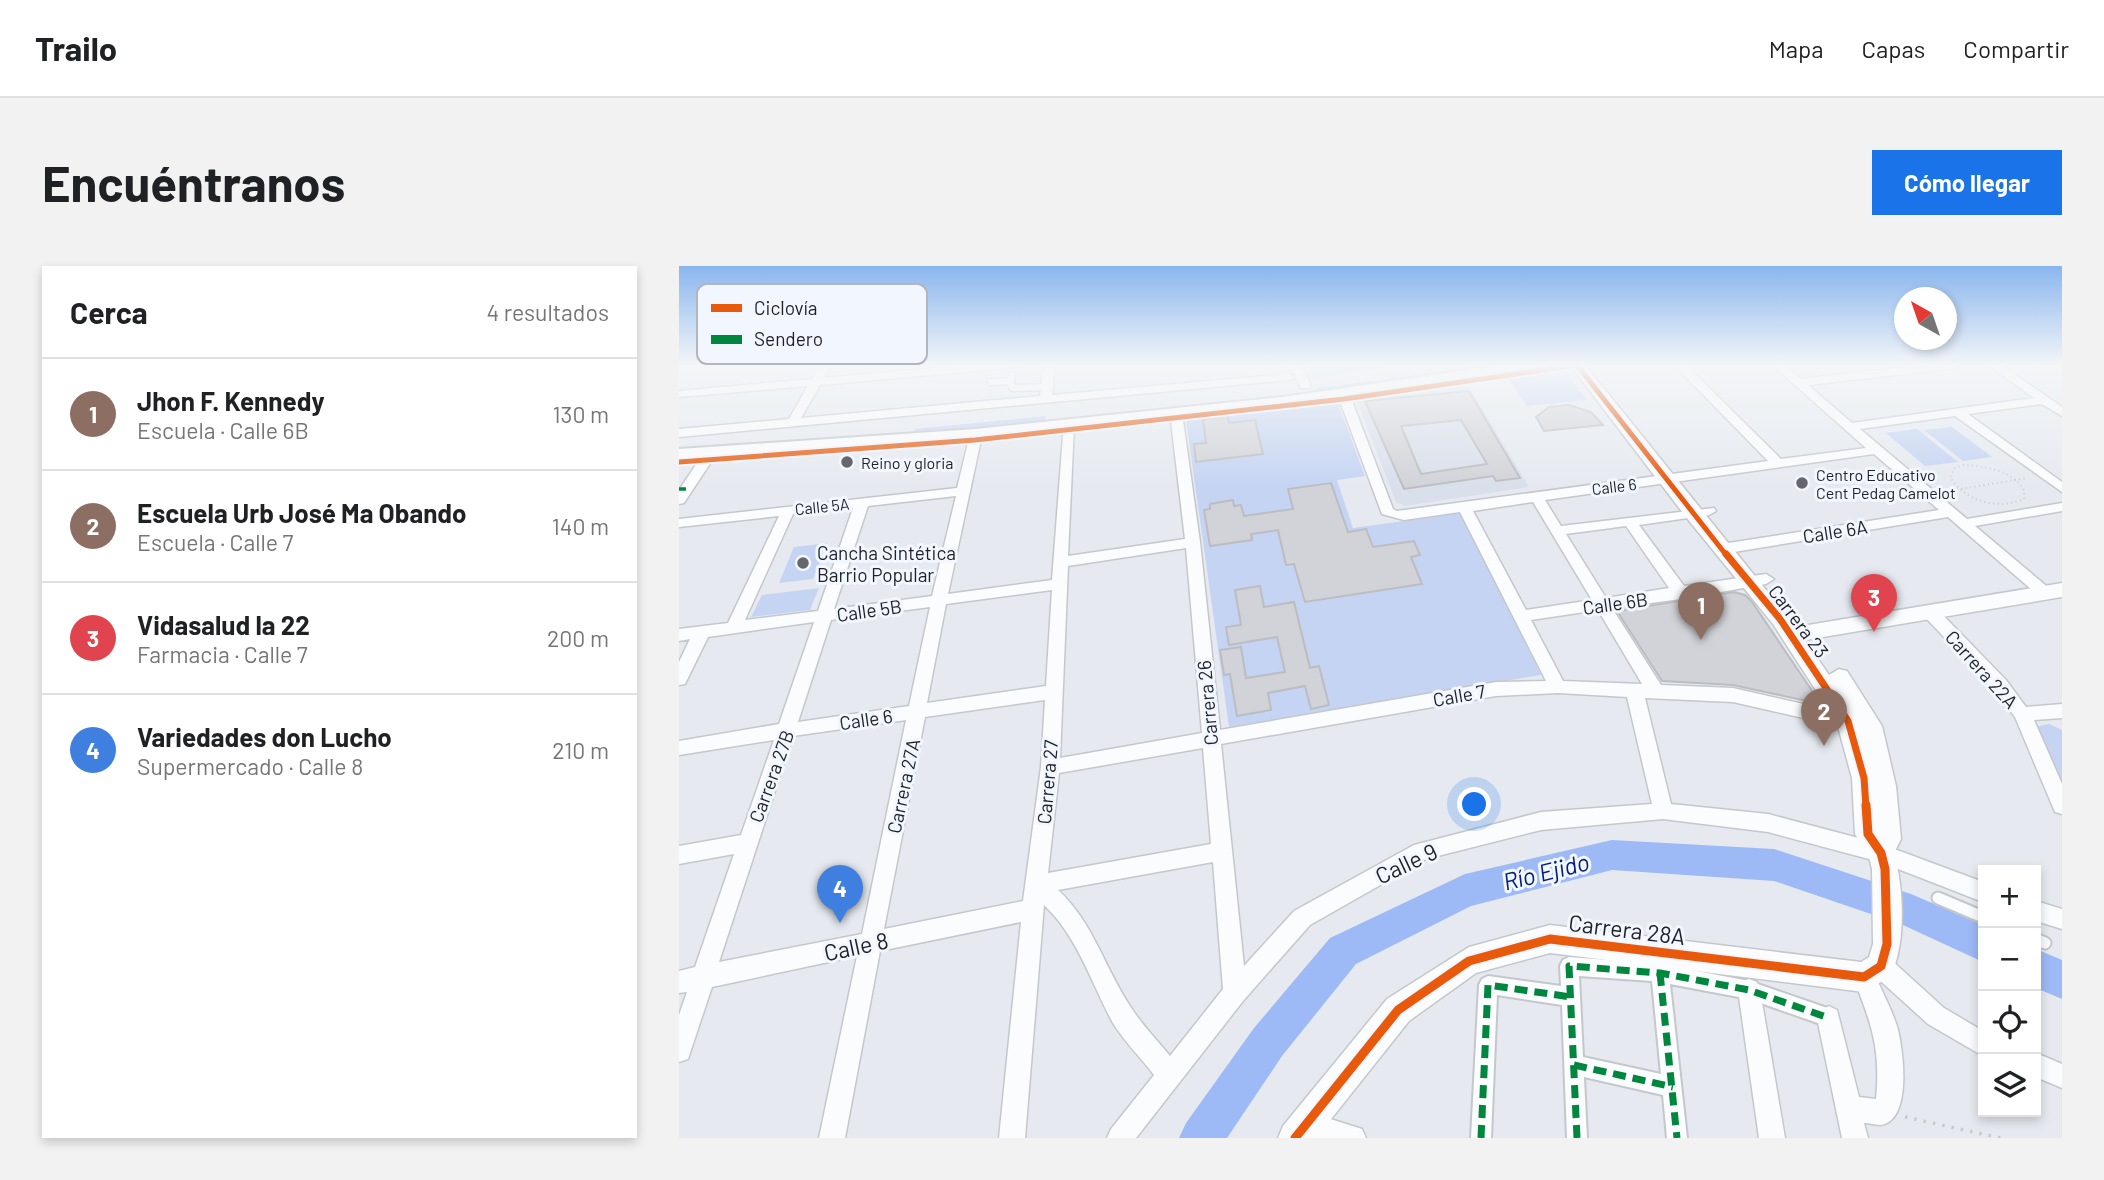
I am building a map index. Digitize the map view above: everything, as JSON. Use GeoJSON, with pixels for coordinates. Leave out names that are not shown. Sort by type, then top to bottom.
{"type":"FeatureCollection","features":[{"type":"Feature","properties":{"kind":"main road"},"geometry":{"type":"LineString","coordinates":[[679,441],[1063,420],[1192,406]]}},
{"type":"Feature","properties":{"kind":"main road"},"geometry":{"type":"LineString","coordinates":[[679,455],[976,435],[1063,420]]}},
{"type":"Feature","properties":{"kind":"street"},"geometry":{"type":"LineString","coordinates":[[792,424],[803,406]]}},
{"type":"Feature","properties":{"kind":"street"},"geometry":{"type":"LineString","coordinates":[[679,433],[792,424],[942,406]]}},
{"type":"Feature","properties":{"kind":"street","name":"Calle 6"},"geometry":{"type":"LineString","coordinates":[[1348,406],[1387,510],[1394,515],[1405,516],[1876,450]]}},
{"type":"Feature","properties":{"kind":"street","name":"Carrera 23"},"geometry":{"type":"LineString","coordinates":[[1612,406],[1674,478]]}},
{"type":"Feature","properties":{"kind":"street","name":"Carrera 23"},"geometry":{"type":"LineString","coordinates":[[1620,406],[1870,726],[1884,786],[1888,839],[1883,867],[1877,962]]}},
{"type":"Feature","properties":{"kind":"street"},"geometry":{"type":"LineString","coordinates":[[1720,406],[1778,464]]}},
{"type":"Feature","properties":{"kind":"street"},"geometry":{"type":"LineString","coordinates":[[1824,406],[1949,513],[2054,592]]}},
{"type":"Feature","properties":{"kind":"street"},"geometry":{"type":"LineString","coordinates":[[1849,427],[2003,406]]}},
{"type":"Feature","properties":{"kind":"street","name":"Carrera 26"},"geometry":{"type":"LineString","coordinates":[[1187,407],[1193,542],[1209,739],[1223,851],[1235,993]]}},
{"type":"Feature","properties":{"kind":"street"},"geometry":{"type":"LineString","coordinates":[[1957,412],[2062,488]]}},
{"type":"Feature","properties":{"kind":"street","name":"Carrera 27"},"geometry":{"type":"LineString","coordinates":[[1012,1138],[1033,909],[1050,767],[1061,562],[1063,420]]}},
{"type":"Feature","properties":{"kind":"street","name":"Carrera 27A"},"geometry":{"type":"LineString","coordinates":[[832,1138],[919,712],[939,600],[976,435]]}},
{"type":"Feature","properties":{"kind":"street"},"geometry":{"type":"LineString","coordinates":[[681,493],[711,453]]}},
{"type":"Feature","properties":{"kind":"street","name":"Calle 5A"},"geometry":{"type":"LineString","coordinates":[[679,523],[965,491]]}},
{"type":"Feature","properties":{"kind":"street"},"geometry":{"type":"LineString","coordinates":[[1536,496],[1654,689]]}},
{"type":"Feature","properties":{"kind":"street","name":"Carrera 27B"},"geometry":{"type":"LineString","coordinates":[[679,1050],[862,502]]}},
{"type":"Feature","properties":{"kind":"street"},"geometry":{"type":"LineString","coordinates":[[1464,506],[1558,687]]}},
{"type":"Feature","properties":{"kind":"street"},"geometry":{"type":"LineString","coordinates":[[1963,524],[2062,507]]}},
{"type":"Feature","properties":{"kind":"street"},"geometry":{"type":"LineString","coordinates":[[734,628],[789,509]]}},
{"type":"Feature","properties":{"kind":"street"},"geometry":{"type":"LineString","coordinates":[[1556,531],[1701,512]]}},
{"type":"Feature","properties":{"kind":"street","name":"Calle 6A"},"geometry":{"type":"LineString","coordinates":[[1731,548],[1949,513]]}},
{"type":"Feature","properties":{"kind":"street"},"geometry":{"type":"LineString","coordinates":[[1629,521],[1681,594]]}},
{"type":"Feature","properties":{"kind":"street"},"geometry":{"type":"LineString","coordinates":[[1061,562],[1193,542]]}},
{"type":"Feature","properties":{"kind":"street","name":"Calle 6B"},"geometry":{"type":"LineString","coordinates":[[1522,616],[1758,581]]}},
{"type":"Feature","properties":{"kind":"street","name":"Calle 5B"},"geometry":{"type":"LineString","coordinates":[[679,635],[1059,584]]}},
{"type":"Feature","properties":{"kind":"street"},"geometry":{"type":"LineString","coordinates":[[1800,634],[2054,592]]}},
{"type":"Feature","properties":{"kind":"street","name":"Carrera 22A"},"geometry":{"type":"LineString","coordinates":[[1930,612],[1983,666],[2022,714],[2062,806]]}},
{"type":"Feature","properties":{"kind":"street"},"geometry":{"type":"LineString","coordinates":[[679,679],[702,632]]}},
{"type":"Feature","properties":{"kind":"street","name":"Carrera 23"},"geometry":{"type":"LineString","coordinates":[[1800,634],[1848,721],[1864,778],[1868,834],[1883,867]]}},
{"type":"Feature","properties":{"kind":"street","name":"Calle 7"},"geometry":{"type":"LineString","coordinates":[[1050,767],[1496,688],[1654,689],[1733,695],[1870,726]]}},
{"type":"Feature","properties":{"kind":"street"},"geometry":{"type":"LineString","coordinates":[[1634,689],[1663,811]]}},
{"type":"Feature","properties":{"kind":"street","name":"Calle 6"},"geometry":{"type":"LineString","coordinates":[[679,748],[1053,692]]}},
{"type":"Feature","properties":{"kind":"street"},"geometry":{"type":"LineString","coordinates":[[2022,714],[2059,715]]}},
{"type":"Feature","properties":{"kind":"street","name":"Calle 9"},"geometry":{"type":"LineString","coordinates":[[1120,1138],[1235,993],[1302,918],[1421,851],[1541,821],[1663,811],[1768,823],[1883,867],[1978,891]]}},
{"type":"Feature","properties":{"kind":"street"},"geometry":{"type":"LineString","coordinates":[[679,855],[747,843]]}},
{"type":"Feature","properties":{"kind":"street"},"geometry":{"type":"LineString","coordinates":[[1037,884],[1223,851]]}},
{"type":"Feature","properties":{"kind":"street"},"geometry":{"type":"LineString","coordinates":[[1037,884],[1065,909],[1082,936],[1123,1017],[1170,1075]]}},
{"type":"Feature","properties":{"kind":"street","name":"Calle 8"},"geometry":{"type":"LineString","coordinates":[[679,982],[1033,909]]}},
{"type":"Feature","properties":{"kind":"street"},"geometry":{"type":"LineString","coordinates":[[2041,913],[2062,919]]}},
{"type":"Feature","properties":{"kind":"street","name":"Carrera 28A"},"geometry":{"type":"LineString","coordinates":[[1300,1131],[1398,1010],[1469,961],[1550,939],[1877,962]]}},
{"type":"Feature","properties":{"kind":"street"},"geometry":{"type":"LineString","coordinates":[[1877,962],[1936,1016],[1978,1041]]}},
{"type":"Feature","properties":{"kind":"street"},"geometry":{"type":"LineString","coordinates":[[1851,1110],[1881,1112],[1888,1105],[1891,1042],[1877,962]]}},
{"type":"Feature","properties":{"kind":"street"},"geometry":{"type":"LineString","coordinates":[[1577,1138],[1569,966],[1660,973],[1749,990],[1829,1018],[1855,1138]]}},
{"type":"Feature","properties":{"kind":"street"},"geometry":{"type":"LineString","coordinates":[[1660,973],[1677,1138]]}},
{"type":"Feature","properties":{"kind":"street"},"geometry":{"type":"LineString","coordinates":[[1482,1138],[1488,985],[1571,997]]}},
{"type":"Feature","properties":{"kind":"street"},"geometry":{"type":"LineString","coordinates":[[1749,990],[1772,1138]]}},
{"type":"Feature","properties":{"kind":"street"},"geometry":{"type":"LineString","coordinates":[[1574,1065],[1673,1087]]}},
{"type":"Feature","properties":{"kind":"street"},"geometry":{"type":"LineString","coordinates":[[2041,1067],[2062,1076]]}},
{"type":"Feature","properties":{"kind":"street"},"geometry":{"type":"LineString","coordinates":[[1300,1131],[1353,1138]]}},
{"type":"Feature","properties":{"kind":"lane"},"geometry":{"type":"LineString","coordinates":[[1938,898],[1978,915]]}},
{"type":"Feature","properties":{"kind":"path"},"geometry":{"type":"LineString","coordinates":[[1963,466],[1984,466],[2016,480],[2025,493],[2024,499],[2007,504],[1981,500],[1959,489],[1950,477],[1951,472],[1963,466]]}},
{"type":"Feature","properties":{"kind":"path"},"geometry":{"type":"LineString","coordinates":[[1945,491],[2033,477]]}},
{"type":"Feature","properties":{"kind":"path"},"geometry":{"type":"LineString","coordinates":[[1881,1112],[2001,1138]]}},
{"type":"Feature","properties":{"kind":"shaded area"},"geometry":{"type":"Polygon","coordinates":[[[1314,406],[1339,406],[1365,476],[1337,480],[1353,528],[1462,513],[1541,675],[1229,727],[1186,420],[1314,406]]]}},
{"type":"Feature","properties":{"kind":"shaded area"},"geometry":{"type":"Polygon","coordinates":[[[1359,406],[1481,406],[1529,487],[1405,506],[1396,502],[1359,406]]]}},
{"type":"Feature","properties":{"kind":"shaded area"},"geometry":{"type":"Polygon","coordinates":[[[1046,416],[1044,424],[914,432],[915,429],[1046,416]]]}},
{"type":"Feature","properties":{"kind":"shaded area"},"geometry":{"type":"Polygon","coordinates":[[[1952,427],[1992,457],[1963,461],[1924,430],[1952,427]]]}},
{"type":"Feature","properties":{"kind":"shaded area"},"geometry":{"type":"Polygon","coordinates":[[[1917,429],[1958,462],[1925,466],[1886,433],[1917,429]]]}},
{"type":"Feature","properties":{"kind":"shaded area","name":"Cancha Sintética Barrio Popular"},"geometry":{"type":"Polygon","coordinates":[[[827,543],[813,579],[779,583],[794,547],[827,543]]]}},
{"type":"Feature","properties":{"kind":"shaded area"},"geometry":{"type":"Polygon","coordinates":[[[819,588],[810,610],[751,617],[762,595],[819,588]]]}},
{"type":"Feature","properties":{"kind":"shaded area"},"geometry":{"type":"Polygon","coordinates":[[[2049,724],[2062,730],[2062,793],[2034,727],[2049,724]]]}},
{"type":"Feature","properties":{"kind":"building"},"geometry":{"type":"Polygon","coordinates":[[[1367,406],[1478,406],[1520,478],[1496,481],[1493,476],[1404,489],[1367,406]],[[1461,420],[1401,426],[1421,474],[1487,464],[1461,420]]]}},
{"type":"Feature","properties":{"kind":"building"},"geometry":{"type":"Polygon","coordinates":[[[1571,406],[1591,412],[1603,425],[1544,431],[1536,417],[1549,407],[1571,406]]]}},
{"type":"Feature","properties":{"kind":"building"},"geometry":{"type":"Polygon","coordinates":[[[1228,416],[1229,423],[1255,420],[1263,454],[1196,462],[1194,444],[1206,443],[1203,419],[1228,416]]]}},
{"type":"Feature","properties":{"kind":"building"},"geometry":{"type":"Polygon","coordinates":[[[1331,483],[1348,532],[1366,529],[1373,547],[1414,541],[1420,555],[1411,557],[1422,584],[1305,602],[1294,564],[1286,565],[1278,530],[1251,534],[1252,540],[1210,546],[1204,510],[1210,509],[1210,504],[1233,500],[1234,506],[1241,505],[1244,516],[1293,509],[1288,489],[1331,483]]]}},
{"type":"Feature","properties":{"kind":"building"},"geometry":{"type":"Polygon","coordinates":[[[1260,586],[1264,607],[1294,602],[1310,668],[1319,666],[1329,705],[1311,709],[1305,686],[1268,693],[1271,710],[1237,716],[1230,674],[1224,675],[1220,650],[1241,647],[1246,678],[1285,672],[1277,637],[1229,645],[1226,627],[1241,625],[1235,590],[1260,586]]]}},
{"type":"Feature","properties":{"kind":"building"},"geometry":{"type":"Polygon","coordinates":[[[1734,592],[1745,595],[1752,602],[1821,704],[1733,685],[1662,681],[1617,611],[1734,592]]]}},
{"type":"Feature","properties":{"kind":"waterway","name":"Río Ejido"},"geometry":{"type":"LineString","coordinates":[[1201,1138],[1268,1042],[1343,951],[1465,891],[1612,855],[1774,865],[1911,911],[1978,942]]}},
{"type":"Feature","properties":{"kind":"waterway","name":"Río Ejido"},"geometry":{"type":"LineString","coordinates":[[2041,970],[2062,980]]}},
{"type":"Feature","properties":{"kind":"marked path"},"geometry":{"type":"LineString","coordinates":[[679,489],[686,489]]}},
{"type":"Feature","properties":{"kind":"marked path"},"geometry":{"type":"LineString","coordinates":[[1577,1138],[1569,966],[1660,973],[1749,990],[1829,1018]]}},
{"type":"Feature","properties":{"kind":"marked path"},"geometry":{"type":"LineString","coordinates":[[1660,973],[1677,1138]]}},
{"type":"Feature","properties":{"kind":"marked path"},"geometry":{"type":"LineString","coordinates":[[1481,1138],[1488,985],[1571,997]]}},
{"type":"Feature","properties":{"kind":"marked path"},"geometry":{"type":"LineString","coordinates":[[1574,1065],[1673,1087]]}},
{"type":"Feature","properties":{"kind":"cycle path"},"geometry":{"type":"LineString","coordinates":[[679,462],[975,440],[1284,406]]}},
{"type":"Feature","properties":{"kind":"cycle path"},"geometry":{"type":"LineString","coordinates":[[1295,1138],[1398,1010],[1469,961],[1550,939],[1864,977],[1881,966],[1887,944],[1885,869],[1881,853],[1868,834],[1864,778],[1848,721],[1780,619],[1692,513],[1609,406]]}},
{"type":"Feature","properties":{"kind":"place","name":"Reino y gloria"},"geometry":{"type":"Point","coordinates":[847,462]}},
{"type":"Feature","properties":{"kind":"place","name":"Centro Educativo Cent Pedag Camelot"},"geometry":{"type":"Point","coordinates":[1802,483]}},
{"type":"Feature","properties":{"kind":"place","name":"Cancha Sintética Barrio Popular"},"geometry":{"type":"Point","coordinates":[803,563]}},
{"type":"Feature","properties":{"kind":"place","name":"Vidasalud la 22"},"geometry":{"type":"Point","coordinates":[1874,632]}},
{"type":"Feature","properties":{"kind":"place","name":"Jhon F. Kennedy"},"geometry":{"type":"Point","coordinates":[1701,640]}},
{"type":"Feature","properties":{"kind":"place","name":"Escuela Urb José Ma Obando"},"geometry":{"type":"Point","coordinates":[1824,746]}},
{"type":"Feature","properties":{"kind":"place","name":"Variedades don Lucho"},"geometry":{"type":"Point","coordinates":[840,923]}}]}
